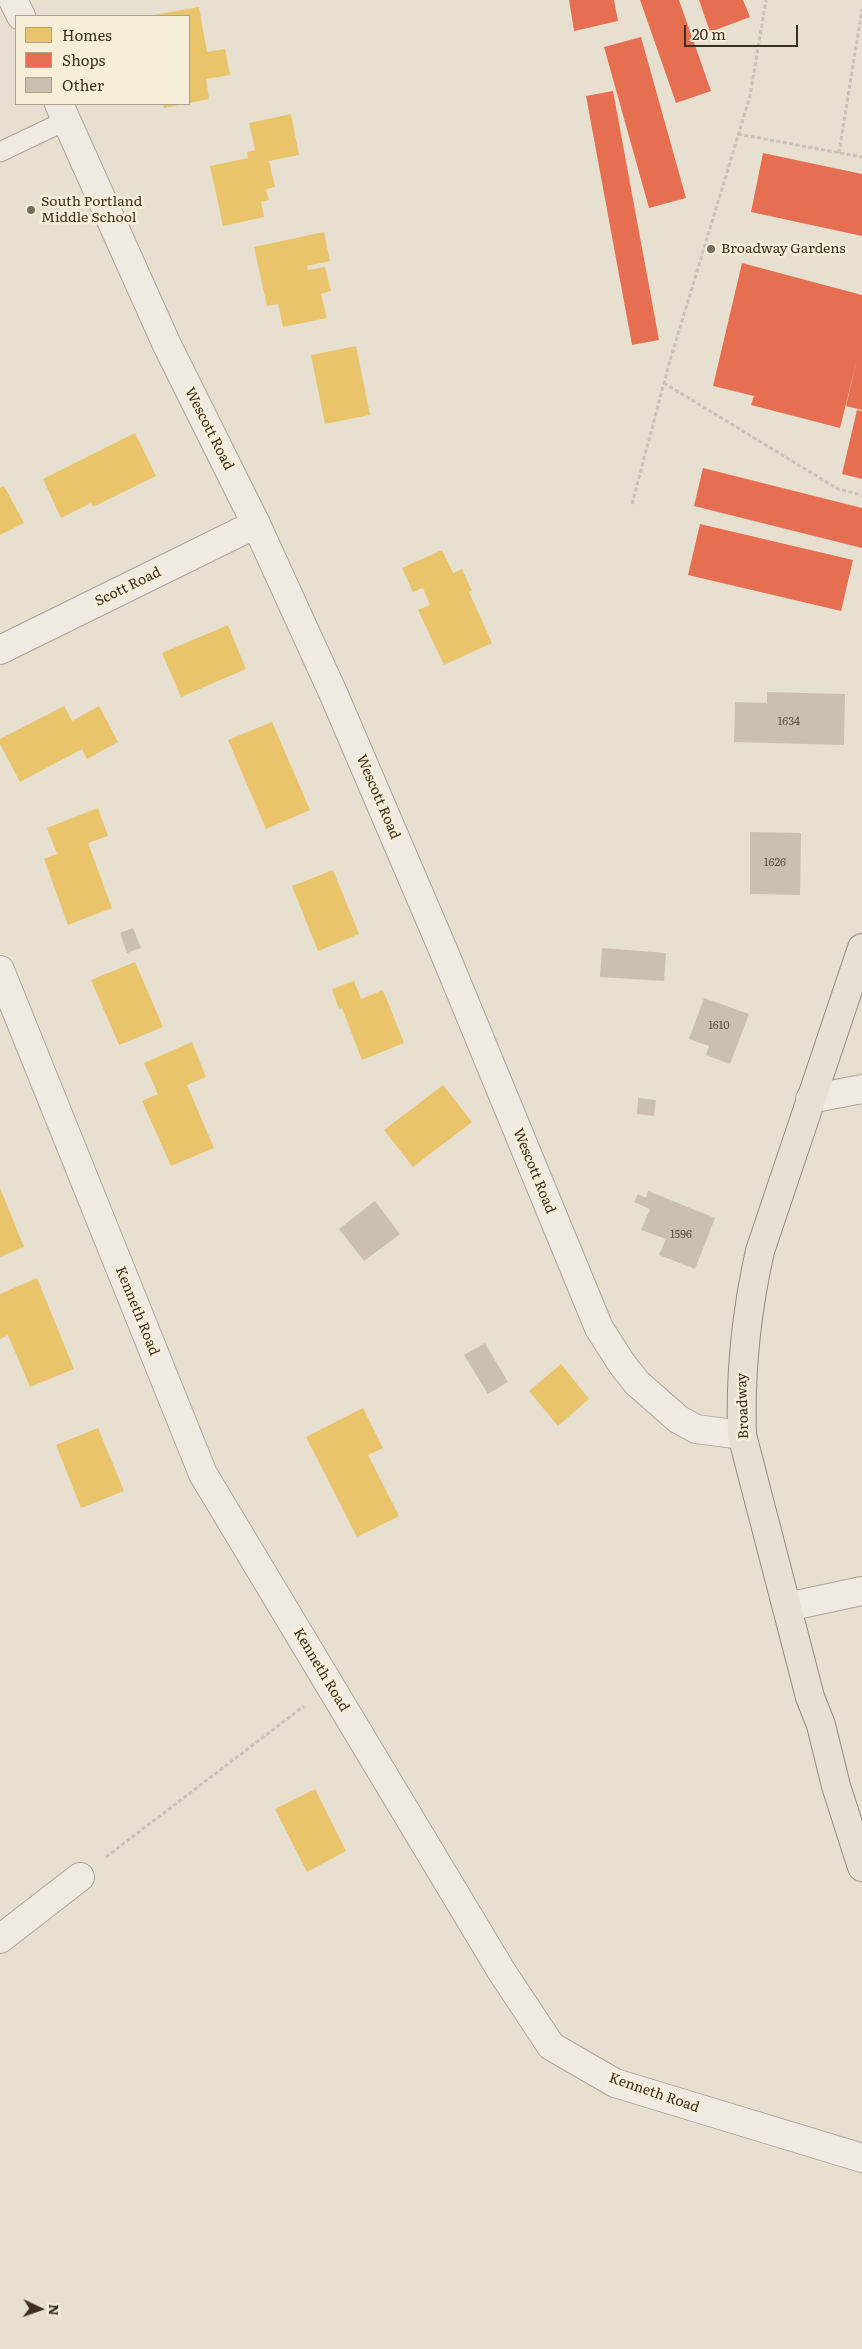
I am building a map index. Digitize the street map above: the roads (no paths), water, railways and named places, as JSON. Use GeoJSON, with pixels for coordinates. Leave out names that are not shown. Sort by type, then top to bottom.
{"type":"FeatureCollection","features":[{"type":"Feature","properties":{"kind":"main road","name":"Broadway"},"geometry":{"type":"LineString","coordinates":[[862,948],[760,1251],[750,1296],[743,1351],[741,1390],[742,1435],[810,1696],[821,1725],[836,1786],[862,1867]]}},
{"type":"Feature","properties":{"kind":"street"},"geometry":{"type":"LineString","coordinates":[[13,0],[20,15]]}},
{"type":"Feature","properties":{"kind":"street","name":"Wescott Road"},"geometry":{"type":"LineString","coordinates":[[63,112],[167,345],[256,524],[334,695],[440,942],[599,1328],[637,1384],[678,1419],[696,1429],[742,1435]]}},
{"type":"Feature","properties":{"kind":"street","name":"Scott Road"},"geometry":{"type":"LineString","coordinates":[[0,650],[256,524]]}},
{"type":"Feature","properties":{"kind":"street","name":"Kenneth Road"},"geometry":{"type":"LineString","coordinates":[[0,970],[203,1474],[502,1972],[551,2046],[615,2083],[862,2158]]}},
{"type":"Feature","properties":{"kind":"street"},"geometry":{"type":"LineString","coordinates":[[810,1099],[862,1090]]}},
{"type":"Feature","properties":{"kind":"street"},"geometry":{"type":"LineString","coordinates":[[787,1607],[862,1591]]}},
{"type":"Feature","properties":{"kind":"street"},"geometry":{"type":"LineString","coordinates":[[0,1939],[80,1877]]}},
{"type":"Feature","properties":{"kind":"lane"},"geometry":{"type":"LineString","coordinates":[[0,152],[63,112]]}},
{"type":"Feature","properties":{"kind":"place","name":"South Portland Middle School"},"geometry":{"type":"Point","coordinates":[31,210]}},
{"type":"Feature","properties":{"kind":"place","name":"Broadway Gardens"},"geometry":{"type":"Point","coordinates":[711,249]}}]}
